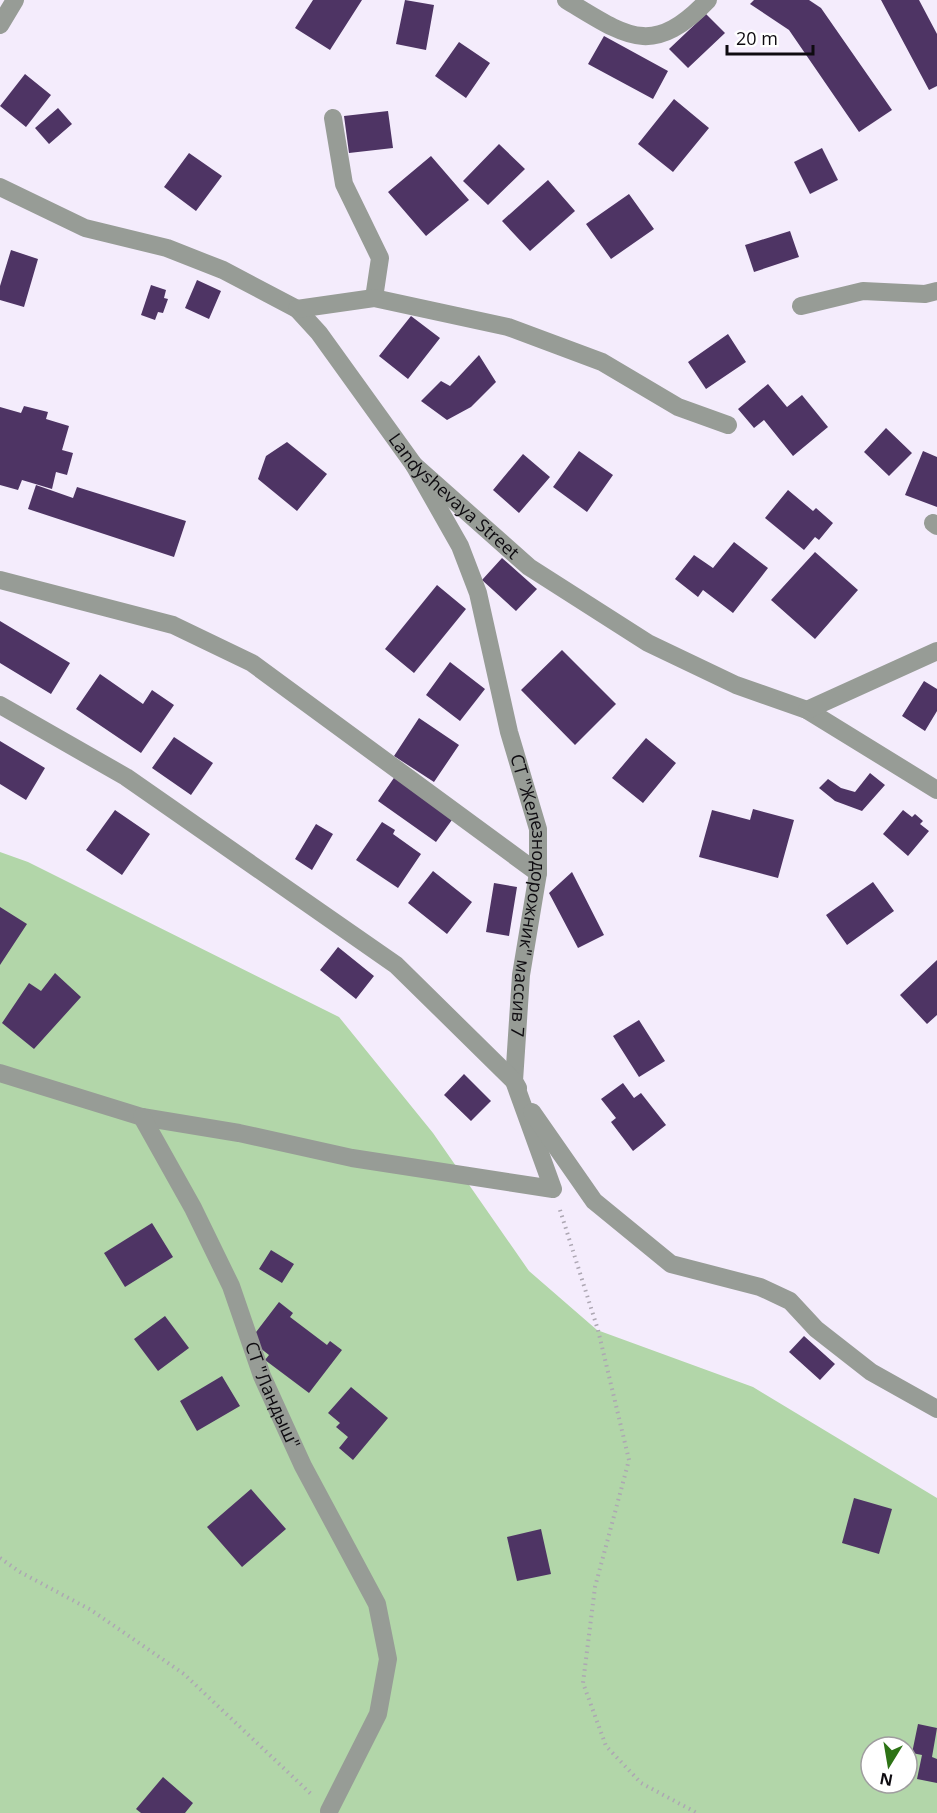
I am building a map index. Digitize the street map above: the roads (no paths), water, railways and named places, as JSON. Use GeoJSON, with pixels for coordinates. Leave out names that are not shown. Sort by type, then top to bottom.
{"type":"FeatureCollection","features":[{"type":"Feature","properties":{"kind":"street"},"geometry":{"type":"LineString","coordinates":[[0,25],[15,0]]}},
{"type":"Feature","properties":{"kind":"street"},"geometry":{"type":"LineString","coordinates":[[566,0],[622,33],[658,36],[688,22],[708,0]]}},
{"type":"Feature","properties":{"kind":"street"},"geometry":{"type":"LineString","coordinates":[[333,118],[344,184],[380,258],[374,298]]}},
{"type":"Feature","properties":{"kind":"street","name":"Landyshevaya Street"},"geometry":{"type":"LineString","coordinates":[[0,187],[85,228],[167,248],[224,270],[297,309],[319,333],[414,465],[529,567],[648,643],[736,685],[807,710],[937,790]]}},
{"type":"Feature","properties":{"kind":"street"},"geometry":{"type":"LineString","coordinates":[[801,306],[863,291],[925,294],[937,291]]}},
{"type":"Feature","properties":{"kind":"street"},"geometry":{"type":"LineString","coordinates":[[297,309],[374,298],[508,327],[602,362],[678,407],[728,425]]}},
{"type":"Feature","properties":{"kind":"street","name":"СТ \"Железнодорожник\" массив 7"},"geometry":{"type":"LineString","coordinates":[[414,465],[460,546],[478,592],[509,732],[538,829],[538,873],[521,975],[514,1081]]}},
{"type":"Feature","properties":{"kind":"street"},"geometry":{"type":"LineString","coordinates":[[0,580],[172,625],[252,663],[538,873]]}},
{"type":"Feature","properties":{"kind":"street"},"geometry":{"type":"LineString","coordinates":[[807,710],[937,651]]}},
{"type":"Feature","properties":{"kind":"street"},"geometry":{"type":"LineString","coordinates":[[0,705],[126,777],[396,965],[514,1081],[538,1121],[594,1201],[671,1264],[760,1287],[790,1301],[816,1329],[871,1372],[937,1409]]}},
{"type":"Feature","properties":{"kind":"street"},"geometry":{"type":"LineString","coordinates":[[0,1073],[142,1117],[239,1133],[352,1158],[553,1189],[514,1081]]}},
{"type":"Feature","properties":{"kind":"street","name":"СТ \"Ландыш\""},"geometry":{"type":"LineString","coordinates":[[142,1117],[193,1208],[231,1286],[262,1376],[294,1446],[377,1604],[388,1659],[378,1714],[329,1811]]}}]}
